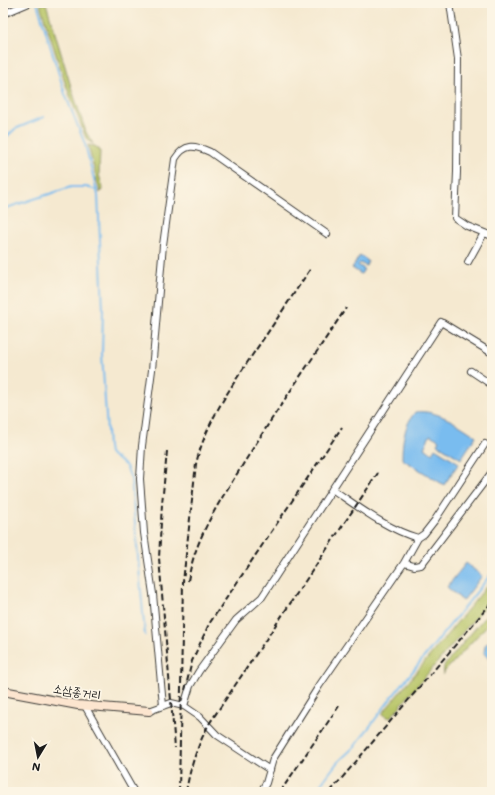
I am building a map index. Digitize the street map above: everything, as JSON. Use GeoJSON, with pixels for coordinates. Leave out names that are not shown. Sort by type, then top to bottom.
{"type":"FeatureCollection","features":[{"type":"Feature","properties":{"kind":"street"},"geometry":{"type":"LineString","coordinates":[[3,14],[29,3]]}},
{"type":"Feature","properties":{"kind":"street"},"geometry":{"type":"LineString","coordinates":[[450,3],[458,59],[455,218],[467,226],[492,236]]}},
{"type":"Feature","properties":{"kind":"street"},"geometry":{"type":"LineString","coordinates":[[163,706],[153,594],[144,533],[140,479],[142,446],[152,370],[163,245],[175,159],[180,151],[187,148],[198,147],[210,152],[327,234]]}},
{"type":"Feature","properties":{"kind":"street"},"geometry":{"type":"LineString","coordinates":[[468,262],[484,233]]}},
{"type":"Feature","properties":{"kind":"street"},"geometry":{"type":"LineString","coordinates":[[184,706],[190,686],[199,671],[236,620],[262,597],[441,322],[492,353]]}},
{"type":"Feature","properties":{"kind":"street"},"geometry":{"type":"LineString","coordinates":[[470,371],[492,385]]}},
{"type":"Feature","properties":{"kind":"street"},"geometry":{"type":"LineString","coordinates":[[261,792],[266,783],[273,759],[319,686],[404,563],[418,538],[424,534],[435,520],[485,444]]}},
{"type":"Feature","properties":{"kind":"street"},"geometry":{"type":"LineString","coordinates":[[404,563],[414,566],[421,565],[492,472]]}},
{"type":"Feature","properties":{"kind":"street"},"geometry":{"type":"LineString","coordinates":[[332,489],[394,528],[407,535],[418,538]]}},
{"type":"Feature","properties":{"kind":"street","name":"소삼종거리"},"geometry":{"type":"LineString","coordinates":[[3,691],[85,706],[149,711]]}},
{"type":"Feature","properties":{"kind":"street"},"geometry":{"type":"LineString","coordinates":[[149,711],[171,703],[184,706],[200,717],[217,736],[270,770]]}},
{"type":"Feature","properties":{"kind":"street"},"geometry":{"type":"LineString","coordinates":[[85,706],[134,792]]}},
{"type":"Feature","properties":{"kind":"green space"},"geometry":{"type":"Polygon","coordinates":[[[46,3],[86,132],[93,144],[86,138],[64,80],[40,5],[46,3]]]}},
{"type":"Feature","properties":{"kind":"green space"},"geometry":{"type":"Polygon","coordinates":[[[88,145],[95,146],[100,150],[99,175],[103,188],[100,193],[88,145]]]}},
{"type":"Feature","properties":{"kind":"green space"},"geometry":{"type":"Polygon","coordinates":[[[492,580],[492,598],[390,718],[382,714],[492,580]]]}},
{"type":"Feature","properties":{"kind":"green space"},"geometry":{"type":"Polygon","coordinates":[[[492,608],[492,620],[443,675],[444,666],[492,608]]]}},
{"type":"Feature","properties":{"kind":"water"},"geometry":{"type":"Polygon","coordinates":[[[360,255],[368,261],[366,266],[360,263],[358,265],[364,269],[361,274],[352,268],[360,255]]]}},
{"type":"Feature","properties":{"kind":"water"},"geometry":{"type":"Polygon","coordinates":[[[415,412],[439,415],[476,436],[461,459],[437,444],[439,440],[430,435],[424,448],[432,453],[435,448],[459,463],[444,485],[402,459],[404,434],[411,417],[415,412]]]}},
{"type":"Feature","properties":{"kind":"water"},"geometry":{"type":"Polygon","coordinates":[[[466,563],[482,576],[463,601],[447,587],[466,563]]]}},
{"type":"Feature","properties":{"kind":"water"},"geometry":{"type":"Polygon","coordinates":[[[492,638],[492,657],[487,657],[484,653],[485,645],[492,638]]]}},
{"type":"Feature","properties":{"kind":"waterway"},"geometry":{"type":"LineString","coordinates":[[37,3],[65,94],[85,144],[98,195],[103,309],[102,354],[108,447],[109,453],[126,466],[131,479],[145,635]]}},
{"type":"Feature","properties":{"kind":"waterway"},"geometry":{"type":"LineString","coordinates":[[3,140],[15,129],[44,117]]}},
{"type":"Feature","properties":{"kind":"waterway"},"geometry":{"type":"LineString","coordinates":[[3,209],[71,187],[86,187],[97,190]]}},
{"type":"Feature","properties":{"kind":"waterway"},"geometry":{"type":"LineString","coordinates":[[315,792],[336,764],[355,746],[392,697],[492,573]]}},
{"type":"Feature","properties":{"kind":"railway"},"geometry":{"type":"LineString","coordinates":[[179,792],[183,582],[196,464],[206,434],[220,405],[311,268]]}},
{"type":"Feature","properties":{"kind":"railway"},"geometry":{"type":"LineString","coordinates":[[188,581],[191,565],[202,535],[225,493],[267,426],[346,308]]}},
{"type":"Feature","properties":{"kind":"railway"},"geometry":{"type":"LineString","coordinates":[[185,690],[192,661],[209,624],[342,427]]}},
{"type":"Feature","properties":{"kind":"railway"},"geometry":{"type":"LineString","coordinates":[[167,451],[159,558],[175,748]]}},
{"type":"Feature","properties":{"kind":"railway"},"geometry":{"type":"LineString","coordinates":[[186,792],[194,757],[209,724],[378,473]]}},
{"type":"Feature","properties":{"kind":"railway"},"geometry":{"type":"LineString","coordinates":[[330,792],[492,602]]}},
{"type":"Feature","properties":{"kind":"railway"},"geometry":{"type":"LineString","coordinates":[[280,792],[339,706]]}}]}
